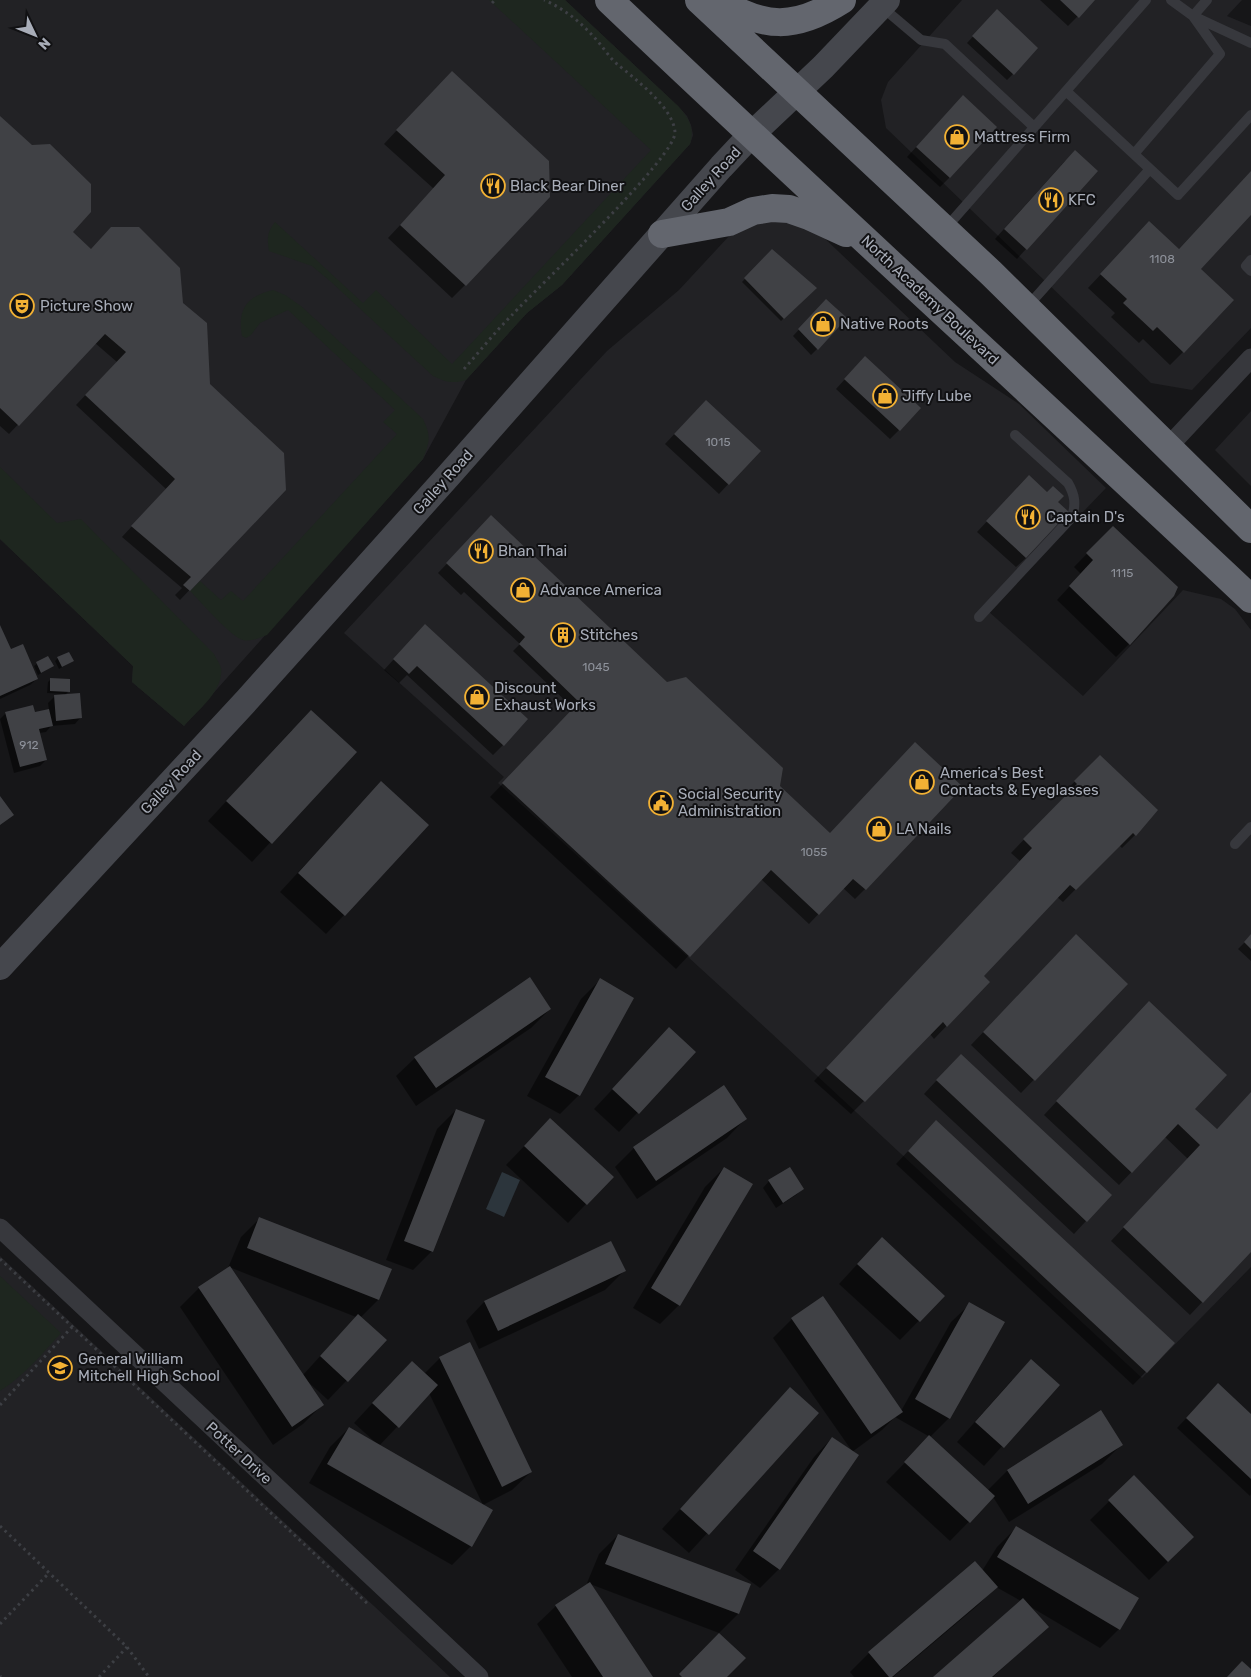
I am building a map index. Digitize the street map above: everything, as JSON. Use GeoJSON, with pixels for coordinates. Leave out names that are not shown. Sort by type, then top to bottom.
{"type":"FeatureCollection","features":[{"type":"Feature","properties":{"kind":"highway","name":"North Academy Boulevard"},"geometry":{"type":"LineString","coordinates":[[609,0],[751,135],[1251,599]]}},
{"type":"Feature","properties":{"kind":"highway"},"geometry":{"type":"LineString","coordinates":[[699,0],[1026,308],[1251,529]]}},
{"type":"Feature","properties":{"kind":"highway"},"geometry":{"type":"LineString","coordinates":[[717,0],[728,7],[766,22],[788,23],[807,19],[842,0]]}},
{"type":"Feature","properties":{"kind":"highway"},"geometry":{"type":"LineString","coordinates":[[662,234],[729,222],[753,211],[772,208],[789,209],[809,216],[870,244]]}},
{"type":"Feature","properties":{"kind":"main road","name":"Galley Road"},"geometry":{"type":"LineString","coordinates":[[0,966],[253,693],[751,135],[798,92],[884,3]]}},
{"type":"Feature","properties":{"kind":"street"},"geometry":{"type":"LineString","coordinates":[[1168,447],[1251,358]]}},
{"type":"Feature","properties":{"kind":"street","name":"Potter Drive"},"geometry":{"type":"LineString","coordinates":[[0,1228],[478,1677]]}},
{"type":"Feature","properties":{"kind":"lane"},"geometry":{"type":"LineString","coordinates":[[944,230],[1146,0]]}},
{"type":"Feature","properties":{"kind":"lane"},"geometry":{"type":"LineString","coordinates":[[1171,0],[1193,16],[1251,43]]}},
{"type":"Feature","properties":{"kind":"lane"},"geometry":{"type":"LineString","coordinates":[[1193,16],[1207,0]]}},
{"type":"Feature","properties":{"kind":"lane"},"geometry":{"type":"LineString","coordinates":[[884,3],[921,40],[945,44],[1034,127]]}},
{"type":"Feature","properties":{"kind":"lane"},"geometry":{"type":"LineString","coordinates":[[1134,154],[1220,54],[1193,16]]}},
{"type":"Feature","properties":{"kind":"lane"},"geometry":{"type":"LineString","coordinates":[[1066,90],[1178,195],[1251,115]]}},
{"type":"Feature","properties":{"kind":"lane"},"geometry":{"type":"LineString","coordinates":[[1026,308],[1150,169]]}},
{"type":"Feature","properties":{"kind":"lane"},"geometry":{"type":"LineString","coordinates":[[1251,260],[1246,266],[1251,271]]}},
{"type":"Feature","properties":{"kind":"lane"},"geometry":{"type":"LineString","coordinates":[[979,616],[1072,517],[1075,506],[1074,492],[1068,483],[1015,435]]}},
{"type":"Feature","properties":{"kind":"lane"},"geometry":{"type":"LineString","coordinates":[[1235,844],[1251,827]]}},
{"type":"Feature","properties":{"kind":"path"},"geometry":{"type":"LineString","coordinates":[[464,369],[512,314],[565,262],[649,173],[674,141],[675,132],[671,119],[658,101],[640,82],[615,63],[573,16],[544,0]]}},
{"type":"Feature","properties":{"kind":"path"},"geometry":{"type":"LineString","coordinates":[[0,1259],[370,1606]]}},
{"type":"Feature","properties":{"kind":"path"},"geometry":{"type":"LineString","coordinates":[[0,1405],[72,1327]]}},
{"type":"Feature","properties":{"kind":"path"},"geometry":{"type":"LineString","coordinates":[[0,1526],[127,1647],[149,1677]]}},
{"type":"Feature","properties":{"kind":"path"},"geometry":{"type":"LineString","coordinates":[[0,1624],[49,1573]]}},
{"type":"Feature","properties":{"kind":"path"},"geometry":{"type":"LineString","coordinates":[[99,1677],[127,1647]]}},
{"type":"Feature","properties":{"kind":"shaded area"},"geometry":{"type":"Polygon","coordinates":[[[0,0],[565,0],[678,106],[687,116],[691,125],[693,135],[690,144],[562,285],[527,313],[466,380],[423,459],[184,726],[132,682],[133,666],[0,539],[0,0]]]}},
{"type":"Feature","properties":{"kind":"shaded area"},"geometry":{"type":"Polygon","coordinates":[[[489,0],[565,0],[678,106],[690,124],[692,133],[690,144],[562,285],[527,313],[466,380],[449,382],[433,376],[312,266],[269,251],[268,236],[275,222],[363,303],[376,290],[452,364],[651,150],[489,0]]]}},
{"type":"Feature","properties":{"kind":"shaded area"},"geometry":{"type":"Polygon","coordinates":[[[962,0],[1242,0],[1227,16],[1251,26],[1251,328],[1192,390],[1151,383],[886,128],[881,100],[888,82],[962,0]]]}},
{"type":"Feature","properties":{"kind":"shaded area"},"geometry":{"type":"Polygon","coordinates":[[[784,217],[820,234],[955,362],[1019,404],[1106,488],[988,611],[1083,696],[1183,590],[1221,599],[1235,609],[1251,630],[1251,1267],[1142,1378],[770,1032],[498,783],[504,777],[344,633],[607,351],[679,290],[730,235],[747,225],[784,217]]]}},
{"type":"Feature","properties":{"kind":"shaded area"},"geometry":{"type":"Polygon","coordinates":[[[273,290],[285,295],[301,306],[423,419],[429,439],[423,459],[267,635],[243,640],[231,633],[190,591],[200,581],[221,600],[231,591],[243,601],[397,434],[383,422],[395,410],[288,310],[260,323],[251,335],[246,338],[242,336],[241,318],[246,305],[256,296],[273,290]]]}},
{"type":"Feature","properties":{"kind":"shaded area"},"geometry":{"type":"Polygon","coordinates":[[[1251,411],[1251,486],[1215,450],[1251,411]]]}},
{"type":"Feature","properties":{"kind":"shaded area"},"geometry":{"type":"Polygon","coordinates":[[[0,467],[57,523],[81,519],[214,654],[221,668],[218,685],[214,693],[184,726],[132,682],[133,666],[0,539],[0,467]]]}},
{"type":"Feature","properties":{"kind":"shaded area"},"geometry":{"type":"Polygon","coordinates":[[[502,1172],[520,1180],[504,1217],[486,1209],[502,1172]]]}},
{"type":"Feature","properties":{"kind":"shaded area","name":"General William Mitchell High School"},"geometry":{"type":"Polygon","coordinates":[[[0,1256],[239,1480],[450,1677],[0,1677],[0,1256]]]}},
{"type":"Feature","properties":{"kind":"shaded area"},"geometry":{"type":"Polygon","coordinates":[[[0,1276],[61,1333],[25,1372],[0,1391],[0,1276]]]}},
{"type":"Feature","properties":{"kind":"building"},"geometry":{"type":"Polygon","coordinates":[[[1060,0],[1095,0],[1079,18],[1060,0]]]}},
{"type":"Feature","properties":{"kind":"building"},"geometry":{"type":"Polygon","coordinates":[[[997,9],[1038,48],[1014,75],[972,36],[997,9]]]}},
{"type":"Feature","properties":{"kind":"building","name":"Black Bear Diner"},"geometry":{"type":"Polygon","coordinates":[[[452,71],[549,161],[550,197],[466,286],[400,225],[445,175],[396,130],[452,71]]]}},
{"type":"Feature","properties":{"kind":"building","name":"Mattress Firm"},"geometry":{"type":"Polygon","coordinates":[[[963,95],[997,127],[950,178],[916,147],[963,95]]]}},
{"type":"Feature","properties":{"kind":"building"},"geometry":{"type":"Polygon","coordinates":[[[0,116],[32,145],[50,144],[91,184],[91,212],[73,232],[91,249],[111,227],[139,227],[180,268],[183,303],[207,323],[210,384],[284,453],[286,490],[190,591],[183,585],[191,577],[131,526],[175,479],[85,395],[126,352],[105,334],[19,426],[0,408],[0,116]]]}},
{"type":"Feature","properties":{"kind":"building","name":"KFC"},"geometry":{"type":"Polygon","coordinates":[[[1075,150],[1098,171],[1027,250],[1004,229],[1075,150]]]}},
{"type":"Feature","properties":{"kind":"building"},"geometry":{"type":"Polygon","coordinates":[[[1251,171],[1251,215],[1201,269],[1234,300],[1184,353],[1157,327],[1153,331],[1123,303],[1127,299],[1100,274],[1149,221],[1179,249],[1251,171]]]}},
{"type":"Feature","properties":{"kind":"building"},"geometry":{"type":"Polygon","coordinates":[[[772,249],[817,288],[784,319],[744,278],[772,249]]]}},
{"type":"Feature","properties":{"kind":"building","name":"Native Roots"},"geometry":{"type":"Polygon","coordinates":[[[826,299],[847,318],[818,350],[798,329],[826,299]]]}},
{"type":"Feature","properties":{"kind":"building","name":"Jiffy Lube"},"geometry":{"type":"Polygon","coordinates":[[[865,356],[921,408],[900,431],[844,379],[865,356]]]}},
{"type":"Feature","properties":{"kind":"building"},"geometry":{"type":"Polygon","coordinates":[[[706,400],[761,451],[729,485],[674,434],[706,400]]]}},
{"type":"Feature","properties":{"kind":"building","name":"Captain D's"},"geometry":{"type":"Polygon","coordinates":[[[1029,475],[1047,492],[1053,486],[1064,496],[1058,502],[1069,512],[1026,558],[986,521],[1029,475]]]}},
{"type":"Feature","properties":{"kind":"building","name":"Social Security Administration"},"geometry":{"type":"Polygon","coordinates":[[[491,515],[667,682],[686,677],[783,768],[780,786],[830,833],[915,742],[963,787],[866,890],[853,879],[819,915],[771,870],[690,957],[502,783],[579,702],[519,644],[525,637],[446,563],[491,515]]]}},
{"type":"Feature","properties":{"kind":"building"},"geometry":{"type":"Polygon","coordinates":[[[1113,526],[1178,587],[1174,596],[1130,645],[1069,586],[1093,560],[1086,553],[1113,526]]]}},
{"type":"Feature","properties":{"kind":"building","name":"Discount Exhaust Works"},"geometry":{"type":"Polygon","coordinates":[[[425,624],[528,719],[504,746],[417,666],[409,674],[393,659],[425,624]]]}},
{"type":"Feature","properties":{"kind":"building"},"geometry":{"type":"Polygon","coordinates":[[[0,625],[11,649],[23,644],[38,679],[0,696],[0,625]]]}},
{"type":"Feature","properties":{"kind":"building"},"geometry":{"type":"Polygon","coordinates":[[[69,652],[74,661],[62,667],[57,657],[69,652]]]}},
{"type":"Feature","properties":{"kind":"building"},"geometry":{"type":"Polygon","coordinates":[[[48,656],[54,666],[41,673],[36,662],[48,656]]]}},
{"type":"Feature","properties":{"kind":"building"},"geometry":{"type":"Polygon","coordinates":[[[50,678],[70,679],[70,692],[50,691],[50,678]]]}},
{"type":"Feature","properties":{"kind":"building"},"geometry":{"type":"Polygon","coordinates":[[[80,693],[82,718],[56,721],[54,695],[80,693]]]}},
{"type":"Feature","properties":{"kind":"building"},"geometry":{"type":"Polygon","coordinates":[[[33,705],[35,712],[49,709],[53,726],[39,729],[47,760],[20,767],[5,712],[33,705]]]}},
{"type":"Feature","properties":{"kind":"building"},"geometry":{"type":"Polygon","coordinates":[[[311,710],[357,752],[272,844],[226,801],[311,710]]]}},
{"type":"Feature","properties":{"kind":"building"},"geometry":{"type":"Polygon","coordinates":[[[1100,755],[1158,810],[1136,836],[1133,833],[1076,890],[1070,885],[984,976],[990,982],[947,1027],[943,1022],[865,1102],[826,1068],[1032,848],[1023,839],[1077,784],[1074,781],[1100,755]]]}},
{"type":"Feature","properties":{"kind":"building"},"geometry":{"type":"Polygon","coordinates":[[[381,781],[429,825],[345,916],[298,873],[381,781]]]}},
{"type":"Feature","properties":{"kind":"building"},"geometry":{"type":"Polygon","coordinates":[[[0,796],[14,815],[0,825],[0,796]]]}},
{"type":"Feature","properties":{"kind":"building"},"geometry":{"type":"Polygon","coordinates":[[[1076,934],[1128,984],[1035,1081],[983,1032],[1076,934]]]}},
{"type":"Feature","properties":{"kind":"building"},"geometry":{"type":"Polygon","coordinates":[[[1251,934],[1251,949],[1244,942],[1251,934]]]}},
{"type":"Feature","properties":{"kind":"building"},"geometry":{"type":"Polygon","coordinates":[[[530,977],[551,1009],[436,1088],[414,1057],[530,977]]]}},
{"type":"Feature","properties":{"kind":"building"},"geometry":{"type":"Polygon","coordinates":[[[600,978],[634,998],[580,1096],[545,1077],[600,978]]]}},
{"type":"Feature","properties":{"kind":"building"},"geometry":{"type":"Polygon","coordinates":[[[1149,1001],[1227,1075],[1195,1109],[1217,1129],[1251,1092],[1251,1252],[1203,1303],[1123,1227],[1200,1145],[1178,1124],[1132,1173],[1056,1101],[1149,1001]]]}},
{"type":"Feature","properties":{"kind":"building"},"geometry":{"type":"Polygon","coordinates":[[[669,1027],[696,1052],[639,1114],[612,1089],[669,1027]]]}},
{"type":"Feature","properties":{"kind":"building"},"geometry":{"type":"Polygon","coordinates":[[[961,1054],[1112,1195],[1087,1222],[936,1080],[961,1054]]]}},
{"type":"Feature","properties":{"kind":"building"},"geometry":{"type":"Polygon","coordinates":[[[724,1085],[747,1119],[656,1181],[633,1147],[724,1085]]]}},
{"type":"Feature","properties":{"kind":"building"},"geometry":{"type":"Polygon","coordinates":[[[456,1109],[485,1120],[433,1252],[404,1241],[456,1109]]]}},
{"type":"Feature","properties":{"kind":"building"},"geometry":{"type":"Polygon","coordinates":[[[550,1118],[614,1177],[587,1205],[524,1146],[550,1118]]]}},
{"type":"Feature","properties":{"kind":"building"},"geometry":{"type":"Polygon","coordinates":[[[936,1120],[1175,1343],[1147,1373],[908,1151],[936,1120]]]}},
{"type":"Feature","properties":{"kind":"building"},"geometry":{"type":"Polygon","coordinates":[[[724,1167],[753,1184],[680,1306],[651,1288],[724,1167]]]}},
{"type":"Feature","properties":{"kind":"building"},"geometry":{"type":"Polygon","coordinates":[[[790,1167],[804,1189],[783,1203],[768,1180],[790,1167]]]}},
{"type":"Feature","properties":{"kind":"building"},"geometry":{"type":"Polygon","coordinates":[[[259,1217],[392,1269],[379,1300],[247,1248],[259,1217]]]}},
{"type":"Feature","properties":{"kind":"building"},"geometry":{"type":"Polygon","coordinates":[[[882,1237],[945,1296],[920,1322],[857,1264],[882,1237]]]}},
{"type":"Feature","properties":{"kind":"building"},"geometry":{"type":"Polygon","coordinates":[[[611,1241],[626,1271],[498,1331],[484,1301],[611,1241]]]}},
{"type":"Feature","properties":{"kind":"building"},"geometry":{"type":"Polygon","coordinates":[[[230,1266],[324,1405],[292,1427],[198,1287],[230,1266]]]}},
{"type":"Feature","properties":{"kind":"building"},"geometry":{"type":"Polygon","coordinates":[[[823,1296],[903,1412],[871,1434],[791,1318],[823,1296]]]}},
{"type":"Feature","properties":{"kind":"building"},"geometry":{"type":"Polygon","coordinates":[[[969,1302],[1005,1322],[950,1419],[915,1399],[969,1302]]]}},
{"type":"Feature","properties":{"kind":"building"},"geometry":{"type":"Polygon","coordinates":[[[358,1314],[387,1340],[348,1382],[320,1356],[358,1314]]]}},
{"type":"Feature","properties":{"kind":"building"},"geometry":{"type":"Polygon","coordinates":[[[470,1342],[532,1472],[502,1487],[439,1357],[470,1342]]]}},
{"type":"Feature","properties":{"kind":"building"},"geometry":{"type":"Polygon","coordinates":[[[1031,1359],[1060,1385],[1004,1448],[975,1422],[1031,1359]]]}},
{"type":"Feature","properties":{"kind":"building"},"geometry":{"type":"Polygon","coordinates":[[[412,1361],[438,1385],[399,1428],[372,1403],[412,1361]]]}},
{"type":"Feature","properties":{"kind":"building"},"geometry":{"type":"Polygon","coordinates":[[[1218,1383],[1251,1414],[1251,1479],[1186,1418],[1218,1383]]]}},
{"type":"Feature","properties":{"kind":"building"},"geometry":{"type":"Polygon","coordinates":[[[790,1387],[819,1413],[709,1535],[680,1509],[790,1387]]]}},
{"type":"Feature","properties":{"kind":"building"},"geometry":{"type":"Polygon","coordinates":[[[1101,1410],[1123,1445],[1028,1504],[1007,1470],[1101,1410]]]}},
{"type":"Feature","properties":{"kind":"building"},"geometry":{"type":"Polygon","coordinates":[[[349,1427],[493,1510],[472,1547],[327,1464],[349,1427]]]}},
{"type":"Feature","properties":{"kind":"building"},"geometry":{"type":"Polygon","coordinates":[[[929,1435],[995,1496],[970,1523],[904,1462],[929,1435]]]}},
{"type":"Feature","properties":{"kind":"building"},"geometry":{"type":"Polygon","coordinates":[[[832,1437],[859,1455],[780,1570],[753,1551],[832,1437]]]}},
{"type":"Feature","properties":{"kind":"building"},"geometry":{"type":"Polygon","coordinates":[[[1134,1475],[1194,1537],[1168,1562],[1108,1500],[1134,1475]]]}},
{"type":"Feature","properties":{"kind":"building"},"geometry":{"type":"Polygon","coordinates":[[[1016,1526],[1139,1598],[1120,1630],[997,1557],[1016,1526]]]}},
{"type":"Feature","properties":{"kind":"building"},"geometry":{"type":"Polygon","coordinates":[[[618,1534],[751,1584],[739,1614],[605,1564],[618,1534]]]}},
{"type":"Feature","properties":{"kind":"building"},"geometry":{"type":"Polygon","coordinates":[[[975,1561],[998,1587],[892,1677],[889,1677],[868,1652],[975,1561]]]}},
{"type":"Feature","properties":{"kind":"building"},"geometry":{"type":"Polygon","coordinates":[[[590,1582],[653,1677],[603,1677],[555,1605],[590,1582]]]}},
{"type":"Feature","properties":{"kind":"building"},"geometry":{"type":"Polygon","coordinates":[[[1023,1598],[1049,1627],[992,1677],[933,1677],[1023,1598]]]}},
{"type":"Feature","properties":{"kind":"building"},"geometry":{"type":"Polygon","coordinates":[[[719,1633],[746,1658],[727,1677],[682,1677],[679,1674],[719,1633]]]}},
{"type":"Feature","properties":{"kind":"building"},"geometry":{"type":"Polygon","coordinates":[[[1242,1661],[1251,1669],[1251,1677],[1227,1677],[1242,1661]]]}},
{"type":"Feature","properties":{"kind":"place","name":"Mattress Firm"},"geometry":{"type":"Point","coordinates":[957,137]}},
{"type":"Feature","properties":{"kind":"place","name":"Black Bear Diner"},"geometry":{"type":"Point","coordinates":[493,186]}},
{"type":"Feature","properties":{"kind":"place","name":"KFC"},"geometry":{"type":"Point","coordinates":[1051,200]}},
{"type":"Feature","properties":{"kind":"place","name":"Picture Show"},"geometry":{"type":"Point","coordinates":[22,306]}},
{"type":"Feature","properties":{"kind":"place","name":"Native Roots"},"geometry":{"type":"Point","coordinates":[823,324]}},
{"type":"Feature","properties":{"kind":"place","name":"Jiffy Lube"},"geometry":{"type":"Point","coordinates":[885,396]}},
{"type":"Feature","properties":{"kind":"place","name":"Captain D's"},"geometry":{"type":"Point","coordinates":[1028,517]}},
{"type":"Feature","properties":{"kind":"place","name":"Bhan Thai"},"geometry":{"type":"Point","coordinates":[481,551]}},
{"type":"Feature","properties":{"kind":"place","name":"Advance America"},"geometry":{"type":"Point","coordinates":[523,590]}},
{"type":"Feature","properties":{"kind":"place","name":"Stitches"},"geometry":{"type":"Point","coordinates":[563,635]}},
{"type":"Feature","properties":{"kind":"place","name":"Discount Exhaust Works"},"geometry":{"type":"Point","coordinates":[477,697]}},
{"type":"Feature","properties":{"kind":"place","name":"America's Best Contacts & Eyeglasses"},"geometry":{"type":"Point","coordinates":[922,782]}},
{"type":"Feature","properties":{"kind":"place","name":"Social Security Administration"},"geometry":{"type":"Point","coordinates":[661,803]}},
{"type":"Feature","properties":{"kind":"place","name":"LA Nails"},"geometry":{"type":"Point","coordinates":[879,829]}},
{"type":"Feature","properties":{"kind":"place","name":"General William Mitchell High School"},"geometry":{"type":"Point","coordinates":[60,1368]}}]}
